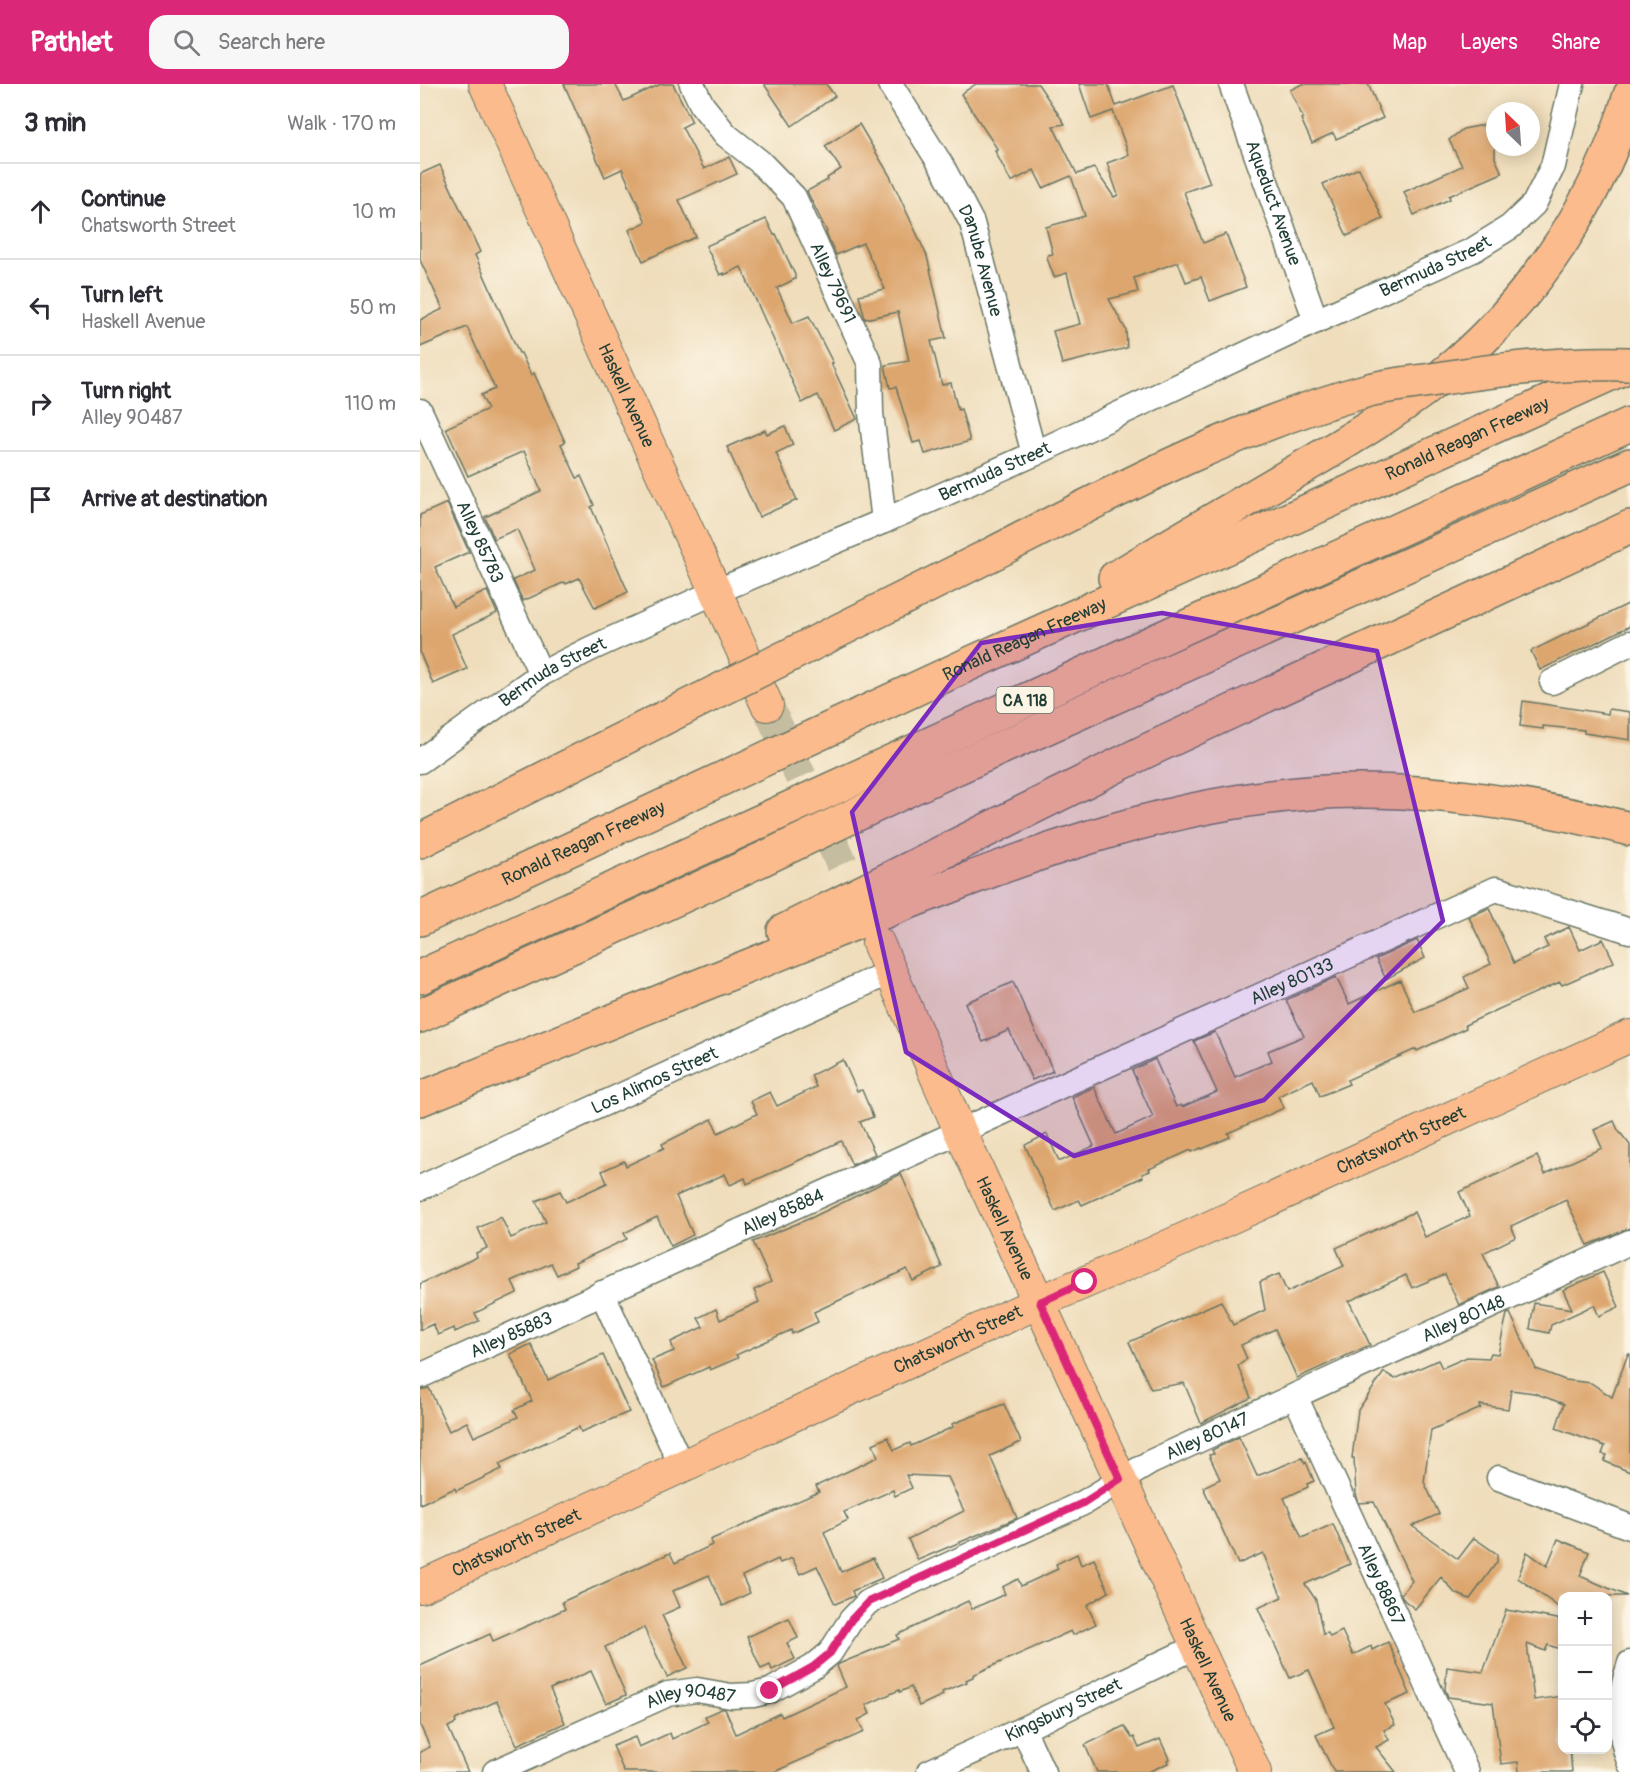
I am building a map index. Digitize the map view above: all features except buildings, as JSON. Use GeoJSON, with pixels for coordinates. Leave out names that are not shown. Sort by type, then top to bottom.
{"type":"FeatureCollection","features":[{"type":"Feature","properties":{"kind":"highway"},"geometry":{"type":"LineString","coordinates":[[967,665],[1370,428],[1457,363],[1533,283],[1558,247],[1587,197],[1609,151],[1630,95]]}},
{"type":"Feature","properties":{"kind":"highway"},"geometry":{"type":"LineString","coordinates":[[420,841],[1056,521],[1254,428],[1371,390],[1504,369],[1585,363],[1630,365]]}},
{"type":"Feature","properties":{"kind":"highway","name":"Ronald Reagan Freeway"},"geometry":{"type":"LineString","coordinates":[[420,919],[967,665],[1630,365]]}},
{"type":"Feature","properties":{"kind":"highway","name":"CA 118"},"geometry":{"type":"LineString","coordinates":[[420,977],[1630,424]]}},
{"type":"Feature","properties":{"kind":"highway","name":"CA 118"},"geometry":{"type":"LineString","coordinates":[[420,1016],[735,872],[916,786],[1630,465]]}},
{"type":"Feature","properties":{"kind":"highway"},"geometry":{"type":"LineString","coordinates":[[562,1042],[1144,752],[1630,527]]}},
{"type":"Feature","properties":{"kind":"highway"},"geometry":{"type":"LineString","coordinates":[[420,1099],[1009,863],[1125,825],[1248,800],[1308,793],[1379,790],[1492,800],[1570,814],[1630,829]]}},
{"type":"Feature","properties":{"kind":"main road","name":"Haskell Avenue"},"geometry":{"type":"LineString","coordinates":[[485,84],[767,705]]}},
{"type":"Feature","properties":{"kind":"main road","name":"Haskell Avenue"},"geometry":{"type":"LineString","coordinates":[[878,943],[960,1131],[1256,1772]]}},
{"type":"Feature","properties":{"kind":"main road","name":"Chatsworth Street"},"geometry":{"type":"LineString","coordinates":[[420,1587],[1040,1302],[1630,1036]]}},
{"type":"Feature","properties":{"kind":"street","name":"Alley 79691"},"geometry":{"type":"LineString","coordinates":[[692,84],[702,105],[726,135],[760,162],[794,198],[870,364],[871,413],[884,521]]}},
{"type":"Feature","properties":{"kind":"street","name":"Danube Avenue"},"geometry":{"type":"LineString","coordinates":[[890,84],[943,168],[972,223],[1034,454]]}},
{"type":"Feature","properties":{"kind":"street","name":"Aqueduct Avenue"},"geometry":{"type":"LineString","coordinates":[[1231,84],[1316,321]]}},
{"type":"Feature","properties":{"kind":"street","name":"Bermuda Street"},"geometry":{"type":"LineString","coordinates":[[420,761],[541,674],[715,592],[884,521],[1034,454],[1473,250],[1510,227],[1534,204],[1552,166],[1572,84]]}},
{"type":"Feature","properties":{"kind":"street","name":"Alley 85783"},"geometry":{"type":"LineString","coordinates":[[420,411],[541,674]]}},
{"type":"Feature","properties":{"kind":"street"},"geometry":{"type":"LineString","coordinates":[[1552,682],[1630,643]]}},
{"type":"Feature","properties":{"kind":"street","name":"Alley 80133"},"geometry":{"type":"LineString","coordinates":[[960,1131],[1496,889],[1630,932]]}},
{"type":"Feature","properties":{"kind":"street","name":"Los Alimos Street"},"geometry":{"type":"LineString","coordinates":[[420,1188],[890,972]]}},
{"type":"Feature","properties":{"kind":"street","name":"Alley 85884"},"geometry":{"type":"LineString","coordinates":[[602,1293],[960,1131]]}},
{"type":"Feature","properties":{"kind":"street","name":"Alley 80148"},"geometry":{"type":"LineString","coordinates":[[1295,1396],[1630,1242]]}},
{"type":"Feature","properties":{"kind":"street"},"geometry":{"type":"LineString","coordinates":[[602,1293],[682,1467]]}},
{"type":"Feature","properties":{"kind":"street","name":"Alley 85883"},"geometry":{"type":"LineString","coordinates":[[420,1376],[602,1293]]}},
{"type":"Feature","properties":{"kind":"street","name":"Alley 80147"},"geometry":{"type":"LineString","coordinates":[[1120,1479],[1151,1462],[1295,1396]]}},
{"type":"Feature","properties":{"kind":"street","name":"Alley 88867"},"geometry":{"type":"LineString","coordinates":[[1295,1396],[1467,1772]]}},
{"type":"Feature","properties":{"kind":"street"},"geometry":{"type":"LineString","coordinates":[[1499,1478],[1630,1527]]}},
{"type":"Feature","properties":{"kind":"street","name":"Alley 90487"},"geometry":{"type":"LineString","coordinates":[[495,1772],[668,1694],[697,1690],[731,1696],[753,1695],[770,1691],[806,1672],[830,1653],[851,1620],[868,1602],[1083,1503],[1120,1479]]}},
{"type":"Feature","properties":{"kind":"street","name":"Kingsbury Street"},"geometry":{"type":"LineString","coordinates":[[929,1772],[1023,1730],[1198,1646]]}},
{"type":"Feature","properties":{"kind":"street"},"geometry":{"type":"LineString","coordinates":[[1630,1664],[1620,1701],[1621,1730],[1630,1764]]}},
{"type":"Feature","properties":{"kind":"street"},"geometry":{"type":"LineString","coordinates":[[1023,1730],[1043,1772]]}},
{"type":"Feature","properties":{"kind":"highlighted area"},"geometry":{"type":"Polygon","coordinates":[[[1162,613],[1377,651],[1443,921],[1264,1100],[1074,1156],[906,1052],[852,812],[981,643],[1162,613]]]}},
{"type":"Feature","properties":{"kind":"tunnel"},"geometry":{"type":"LineString","coordinates":[[767,705],[867,917]]}},
{"type":"Feature","properties":{"kind":"route"},"geometry":{"type":"LineString","coordinates":[[770,1691],[813,1667],[830,1653],[851,1620],[868,1602],[1083,1503],[1120,1479],[1040,1302],[1085,1282]]}}]}
